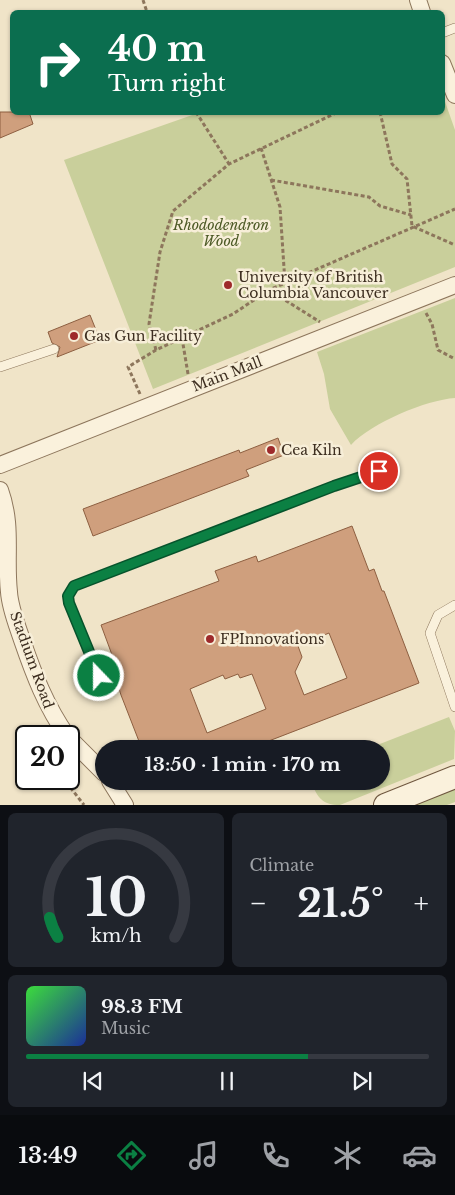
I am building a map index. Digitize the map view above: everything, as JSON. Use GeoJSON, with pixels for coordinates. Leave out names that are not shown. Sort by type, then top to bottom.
{"type":"FeatureCollection","features":[{"type":"Feature","properties":{"kind":"street"},"geometry":{"type":"LineString","coordinates":[[445,70],[455,95]]}},
{"type":"Feature","properties":{"kind":"street","name":"Main Mall"},"geometry":{"type":"LineString","coordinates":[[0,464],[455,285]]}},
{"type":"Feature","properties":{"kind":"street","name":"Stadium Road"},"geometry":{"type":"LineString","coordinates":[[0,490],[8,521],[9,593],[16,622],[38,686],[52,715],[59,725]]}},
{"type":"Feature","properties":{"kind":"street","name":"Stadium Road"},"geometry":{"type":"LineString","coordinates":[[80,749],[95,764]]}},
{"type":"Feature","properties":{"kind":"street"},"geometry":{"type":"LineString","coordinates":[[384,805],[455,778]]}},
{"type":"Feature","properties":{"kind":"street"},"geometry":{"type":"LineString","coordinates":[[116,790],[125,805]]}},
{"type":"Feature","properties":{"kind":"lane"},"geometry":{"type":"LineString","coordinates":[[0,367],[54,348]]}},
{"type":"Feature","properties":{"kind":"lane"},"geometry":{"type":"LineString","coordinates":[[99,676],[69,603],[68,596],[74,586],[334,486],[379,471]]}},
{"type":"Feature","properties":{"kind":"lane"},"geometry":{"type":"LineString","coordinates":[[455,605],[438,615],[430,633],[455,707]]}},
{"type":"Feature","properties":{"kind":"path"},"geometry":{"type":"LineString","coordinates":[[198,115],[229,164]]}},
{"type":"Feature","properties":{"kind":"path"},"geometry":{"type":"LineString","coordinates":[[156,350],[149,324],[160,252],[173,210],[229,164],[332,115]]}},
{"type":"Feature","properties":{"kind":"path"},"geometry":{"type":"LineString","coordinates":[[381,115],[392,164],[407,179],[412,226]]}},
{"type":"Feature","properties":{"kind":"path"},"geometry":{"type":"LineString","coordinates":[[261,148],[280,207],[285,283]]}},
{"type":"Feature","properties":{"kind":"path"},"geometry":{"type":"LineString","coordinates":[[271,180],[369,197],[380,206],[411,215]]}},
{"type":"Feature","properties":{"kind":"path"},"geometry":{"type":"LineString","coordinates":[[145,406],[128,367],[156,350],[233,314],[269,290],[412,226],[455,209]]}},
{"type":"Feature","properties":{"kind":"path"},"geometry":{"type":"LineString","coordinates":[[412,226],[455,245]]}},
{"type":"Feature","properties":{"kind":"path"},"geometry":{"type":"LineString","coordinates":[[269,290],[335,332]]}},
{"type":"Feature","properties":{"kind":"path"},"geometry":{"type":"LineString","coordinates":[[417,300],[432,324],[438,350],[455,359]]}},
{"type":"Feature","properties":{"kind":"path"},"geometry":{"type":"LineString","coordinates":[[182,338],[190,388]]}},
{"type":"Feature","properties":{"kind":"path"},"geometry":{"type":"LineString","coordinates":[[72,790],[84,805]]}},
{"type":"Feature","properties":{"kind":"green space","name":"Rhododendron Wood"},"geometry":{"type":"Polygon","coordinates":[[[445,102],[455,130],[455,267],[153,389],[64,160],[192,115],[445,115],[445,102]]]}},
{"type":"Feature","properties":{"kind":"green space"},"geometry":{"type":"Polygon","coordinates":[[[455,298],[455,398],[429,403],[400,414],[372,429],[351,445],[330,409],[324,374],[317,352],[455,298]]]}},
{"type":"Feature","properties":{"kind":"green space"},"geometry":{"type":"Polygon","coordinates":[[[449,717],[455,731],[454,759],[390,785],[390,740],[449,717]]]}},
{"type":"Feature","properties":{"kind":"green space"},"geometry":{"type":"Polygon","coordinates":[[[455,787],[455,802],[447,805],[409,805],[455,787]]]}},
{"type":"Feature","properties":{"kind":"green space"},"geometry":{"type":"Polygon","coordinates":[[[315,790],[377,790],[340,805],[324,802],[315,790]]]}},
{"type":"Feature","properties":{"kind":"building"},"geometry":{"type":"Polygon","coordinates":[[[0,112],[10,112],[10,115],[30,115],[33,124],[0,138],[0,112]]]}},
{"type":"Feature","properties":{"kind":"building","name":"Gas Gun Facility"},"geometry":{"type":"Polygon","coordinates":[[[90,315],[100,340],[57,357],[60,347],[52,343],[48,332],[90,315]]]}},
{"type":"Feature","properties":{"kind":"building"},"geometry":{"type":"Polygon","coordinates":[[[278,438],[284,455],[246,470],[249,476],[93,536],[83,509],[239,450],[240,453],[278,438]]]}},
{"type":"Feature","properties":{"kind":"building","name":"FPInnovations"},"geometry":{"type":"Polygon","coordinates":[[[352,526],[369,571],[374,569],[382,591],[384,591],[419,683],[271,740],[138,740],[121,695],[114,673],[118,671],[101,625],[219,581],[215,571],[256,556],[258,562],[352,526]],[[329,633],[298,646],[302,657],[295,672],[304,695],[347,678],[329,633]],[[238,674],[225,679],[223,675],[190,689],[207,733],[266,709],[252,674],[240,678],[238,674]]]}},
{"type":"Feature","properties":{"kind":"place","name":"University of British Columbia Vancouver"},"geometry":{"type":"Point","coordinates":[228,285]}},
{"type":"Feature","properties":{"kind":"place","name":"Gas Gun Facility"},"geometry":{"type":"Point","coordinates":[74,336]}},
{"type":"Feature","properties":{"kind":"place","name":"Cea Kiln"},"geometry":{"type":"Point","coordinates":[271,450]}},
{"type":"Feature","properties":{"kind":"place","name":"FPInnovations"},"geometry":{"type":"Point","coordinates":[210,639]}},
{"type":"Feature","properties":{"kind":"route"},"geometry":{"type":"LineString","coordinates":[[99,676],[69,603],[68,596],[74,586],[334,486],[379,471]]}}]}
